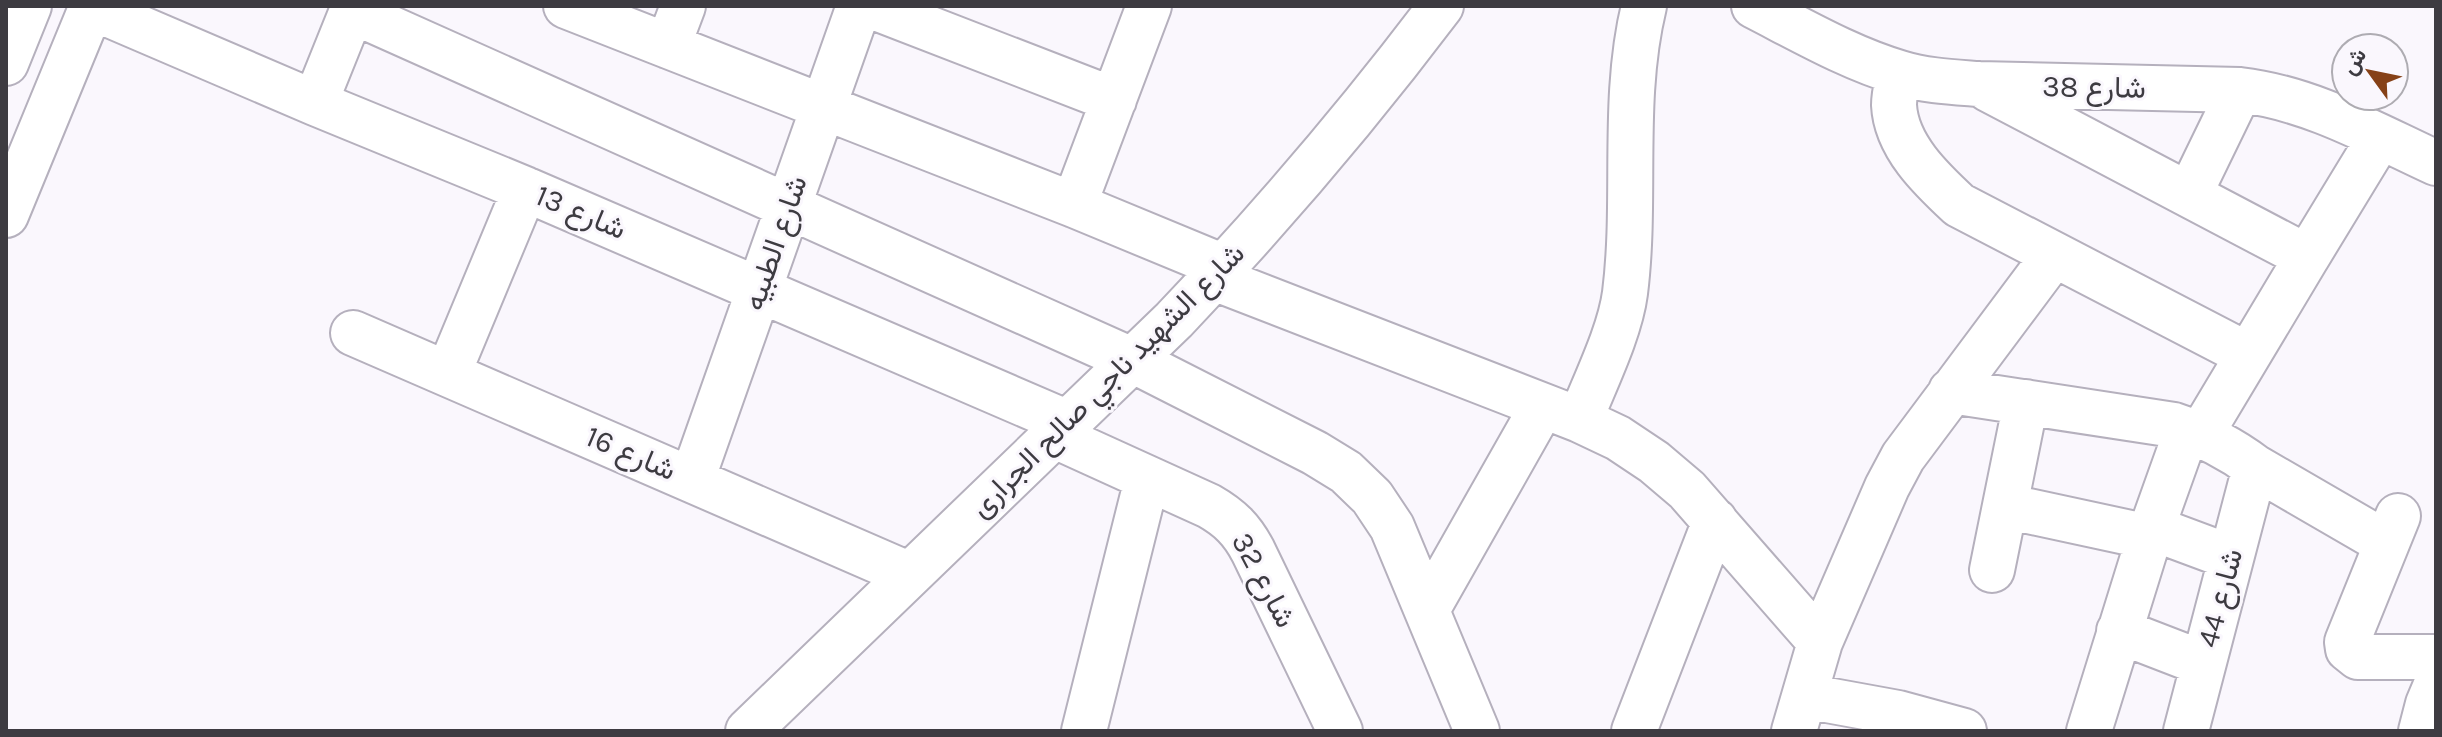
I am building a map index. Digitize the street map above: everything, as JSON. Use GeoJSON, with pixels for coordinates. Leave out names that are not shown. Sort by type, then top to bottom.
{"type":"FeatureCollection","features":[{"type":"Feature","properties":{"kind":"street"},"geometry":{"type":"LineString","coordinates":[[6,63],[29,6]]}},
{"type":"Feature","properties":{"kind":"street"},"geometry":{"type":"LineString","coordinates":[[566,6],[1074,205],[1219,272],[1618,438],[1654,462],[1687,490],[1820,642]]}},
{"type":"Feature","properties":{"kind":"street"},"geometry":{"type":"LineString","coordinates":[[668,46],[683,6]]}},
{"type":"Feature","properties":{"kind":"street","name":"شارع الطبيه"},"geometry":{"type":"LineString","coordinates":[[692,480],[859,6]]}},
{"type":"Feature","properties":{"kind":"street"},"geometry":{"type":"LineString","coordinates":[[871,6],[1114,100]]}},
{"type":"Feature","properties":{"kind":"street"},"geometry":{"type":"LineString","coordinates":[[1074,205],[1149,6]]}},
{"type":"Feature","properties":{"kind":"street","name":"شارع الشهيد ناجي صالح الجرارى"},"geometry":{"type":"LineString","coordinates":[[748,731],[908,574],[1134,361],[1219,272],[1345,128],[1441,6]]}},
{"type":"Feature","properties":{"kind":"street"},"geometry":{"type":"LineString","coordinates":[[1427,610],[1616,327],[1624,297],[1627,264],[1632,80],[1644,6]]}},
{"type":"Feature","properties":{"kind":"street","name":"شارع 38"},"geometry":{"type":"LineString","coordinates":[[1754,6],[1832,45],[1899,73],[1936,81],[1979,84],[2269,93],[2298,102],[2436,163]]}},
{"type":"Feature","properties":{"kind":"street"},"geometry":{"type":"LineString","coordinates":[[6,215],[92,7]]}},
{"type":"Feature","properties":{"kind":"street","name":"شارع 13"},"geometry":{"type":"LineString","coordinates":[[92,7],[759,289],[1061,429]]}},
{"type":"Feature","properties":{"kind":"street"},"geometry":{"type":"LineString","coordinates":[[315,103],[353,8],[1134,361],[1315,453],[1346,472],[1372,497],[1392,527],[1477,731]]}},
{"type":"Feature","properties":{"kind":"street"},"geometry":{"type":"LineString","coordinates":[[1899,73],[1894,103],[1898,128],[1911,152],[1934,182],[1959,205],[2248,355]]}},
{"type":"Feature","properties":{"kind":"street"},"geometry":{"type":"LineString","coordinates":[[1979,84],[2307,257]]}},
{"type":"Feature","properties":{"kind":"street"},"geometry":{"type":"LineString","coordinates":[[2189,195],[2240,90]]}},
{"type":"Feature","properties":{"kind":"street"},"geometry":{"type":"LineString","coordinates":[[2089,731],[2150,533],[2194,432],[2248,355],[2380,137]]}},
{"type":"Feature","properties":{"kind":"street"},"geometry":{"type":"LineString","coordinates":[[448,374],[525,189]]}},
{"type":"Feature","properties":{"kind":"street"},"geometry":{"type":"LineString","coordinates":[[1964,731],[1898,713],[1799,714],[1820,642],[1903,457],[2054,255]]}},
{"type":"Feature","properties":{"kind":"street","name":"شارع 16"},"geometry":{"type":"LineString","coordinates":[[353,333],[908,574]]}},
{"type":"Feature","properties":{"kind":"street"},"geometry":{"type":"LineString","coordinates":[[1951,391],[2174,425],[2238,454],[2255,467],[2392,530],[2347,642],[2348,649],[2358,657],[2436,657]]}},
{"type":"Feature","properties":{"kind":"street"},"geometry":{"type":"LineString","coordinates":[[1992,570],[2026,402]]}},
{"type":"Feature","properties":{"kind":"street","name":"شارع 32"},"geometry":{"type":"LineString","coordinates":[[1061,429],[1147,479],[1209,506],[1228,517],[1244,533],[1340,731]]}},
{"type":"Feature","properties":{"kind":"street","name":"شارع 44"},"geometry":{"type":"LineString","coordinates":[[2186,731],[2255,467]]}},
{"type":"Feature","properties":{"kind":"street"},"geometry":{"type":"LineString","coordinates":[[1084,731],[1147,479]]}},
{"type":"Feature","properties":{"kind":"street"},"geometry":{"type":"LineString","coordinates":[[2005,506],[2150,533],[2230,557]]}},
{"type":"Feature","properties":{"kind":"street"},"geometry":{"type":"LineString","coordinates":[[1634,731],[1715,521]]}},
{"type":"Feature","properties":{"kind":"street"},"geometry":{"type":"LineString","coordinates":[[2119,631],[2202,663]]}}]}
